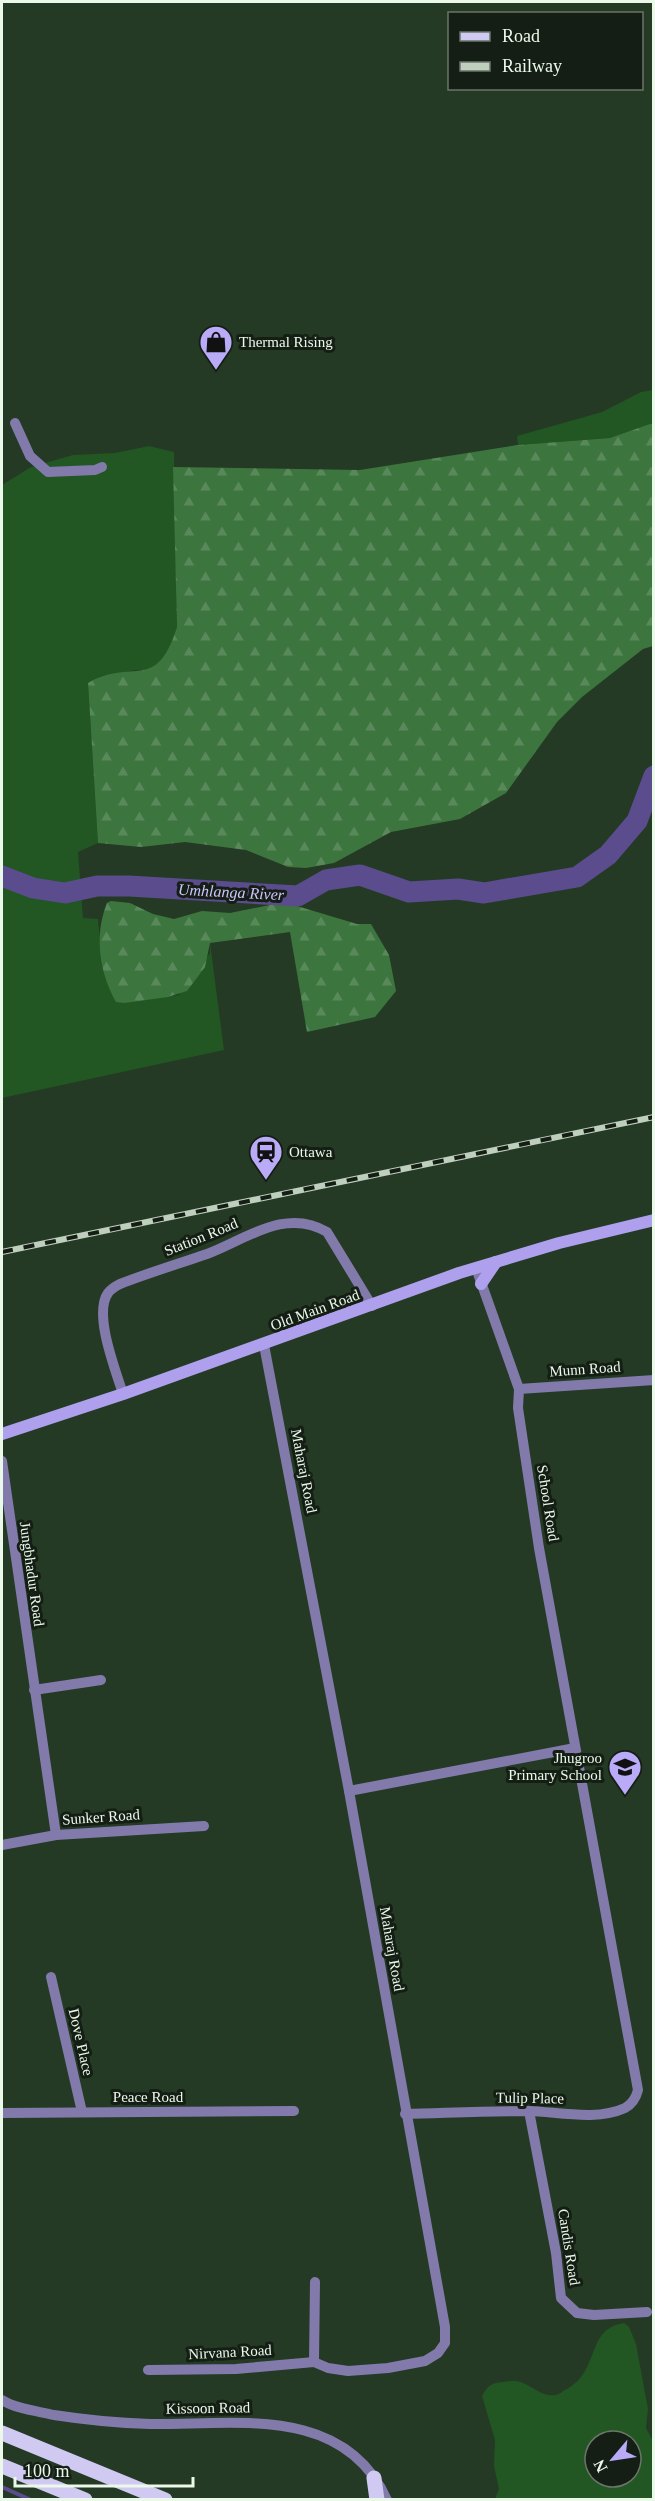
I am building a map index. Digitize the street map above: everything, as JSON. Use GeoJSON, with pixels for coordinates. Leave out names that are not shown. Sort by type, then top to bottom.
{"type":"FeatureCollection","features":[{"type":"Feature","properties":{"kind":"main road"},"geometry":{"type":"LineString","coordinates":[[2,2433],[165,2499]]}},
{"type":"Feature","properties":{"kind":"main road"},"geometry":{"type":"LineString","coordinates":[[2,2466],[85,2499]]}},
{"type":"Feature","properties":{"kind":"main road"},"geometry":{"type":"LineString","coordinates":[[374,2478],[377,2499]]}},
{"type":"Feature","properties":{"kind":"street"},"geometry":{"type":"LineString","coordinates":[[15,423],[30,456],[48,472],[95,470],[102,467]]}},
{"type":"Feature","properties":{"kind":"street","name":"Old Main Road"},"geometry":{"type":"LineString","coordinates":[[2,1434],[264,1345],[497,1261],[559,1243],[647,1222]]}},
{"type":"Feature","properties":{"kind":"street","name":"Station Road"},"geometry":{"type":"LineString","coordinates":[[123,1394],[102,1319],[105,1300],[109,1293],[120,1284],[209,1253],[255,1231],[273,1225],[291,1223],[318,1227],[327,1232],[372,1306]]}},
{"type":"Feature","properties":{"kind":"street"},"geometry":{"type":"LineString","coordinates":[[481,1284],[497,1261]]}},
{"type":"Feature","properties":{"kind":"street","name":"School Road"},"geometry":{"type":"LineString","coordinates":[[476,1268],[502,1335],[519,1389],[518,1408],[537,1536],[638,2084]]}},
{"type":"Feature","properties":{"kind":"street","name":"Maharaj Road"},"geometry":{"type":"LineString","coordinates":[[264,1345],[349,1791],[405,2114],[432,2246],[445,2326],[445,2343],[438,2353],[425,2361],[388,2368],[348,2371],[328,2368],[314,2362]]}},
{"type":"Feature","properties":{"kind":"street","name":"Munn Road"},"geometry":{"type":"LineString","coordinates":[[519,1389],[654,1380]]}},
{"type":"Feature","properties":{"kind":"street","name":"Jungbhadur Road"},"geometry":{"type":"LineString","coordinates":[[2,1461],[56,1835]]}},
{"type":"Feature","properties":{"kind":"street"},"geometry":{"type":"LineString","coordinates":[[34,1690],[101,1680]]}},
{"type":"Feature","properties":{"kind":"street"},"geometry":{"type":"LineString","coordinates":[[349,1791],[575,1748]]}},
{"type":"Feature","properties":{"kind":"street","name":"Sunker Road"},"geometry":{"type":"LineString","coordinates":[[2,1845],[56,1835],[204,1826]]}},
{"type":"Feature","properties":{"kind":"street","name":"Dove Place"},"geometry":{"type":"LineString","coordinates":[[51,1977],[82,2112]]}},
{"type":"Feature","properties":{"kind":"street","name":"Tulip Place"},"geometry":{"type":"LineString","coordinates":[[405,2114],[529,2111],[589,2114],[613,2112],[624,2109],[634,2101],[638,2084]]}},
{"type":"Feature","properties":{"kind":"street","name":"Peace Road"},"geometry":{"type":"LineString","coordinates":[[2,2113],[294,2111]]}},
{"type":"Feature","properties":{"kind":"street","name":"Candis Road"},"geometry":{"type":"LineString","coordinates":[[529,2111],[556,2253],[561,2298],[577,2313],[594,2315],[647,2312]]}},
{"type":"Feature","properties":{"kind":"street"},"geometry":{"type":"LineString","coordinates":[[314,2362],[315,2282]]}},
{"type":"Feature","properties":{"kind":"street","name":"Nirvana Road"},"geometry":{"type":"LineString","coordinates":[[148,2370],[236,2369],[314,2362]]}},
{"type":"Feature","properties":{"kind":"street","name":"Kissoon Road"},"geometry":{"type":"LineString","coordinates":[[2,2400],[32,2410],[108,2422],[258,2422],[294,2427],[329,2438],[361,2462],[387,2499]]}},
{"type":"Feature","properties":{"kind":"green space"},"geometry":{"type":"Polygon","coordinates":[[[653,390],[653,424],[610,438],[518,445],[517,436],[602,412],[641,392],[653,390]]]}},
{"type":"Feature","properties":{"kind":"green space"},"geometry":{"type":"Polygon","coordinates":[[[654,424],[653,646],[643,649],[582,697],[557,722],[506,793],[460,819],[391,832],[334,863],[306,868],[288,867],[246,850],[185,842],[141,847],[98,843],[88,683],[104,676],[151,667],[161,660],[169,648],[177,627],[173,467],[360,470],[518,445],[610,438],[654,424]]]}},
{"type":"Feature","properties":{"kind":"green space"},"geometry":{"type":"Polygon","coordinates":[[[149,446],[174,452],[177,627],[171,648],[163,660],[149,670],[135,670],[88,683],[98,843],[78,852],[83,918],[98,919],[102,961],[125,1003],[179,995],[210,953],[210,943],[224,1050],[2,1098],[2,485],[31,467],[73,455],[115,453],[149,446]]]}},
{"type":"Feature","properties":{"kind":"green space"},"geometry":{"type":"Polygon","coordinates":[[[111,901],[130,903],[153,914],[174,919],[202,911],[230,913],[275,904],[297,906],[357,924],[371,924],[389,955],[396,991],[375,1017],[307,1032],[290,932],[210,943],[205,967],[187,991],[168,997],[125,1003],[116,1002],[102,966],[100,953],[103,915],[107,903],[111,901]]]}},
{"type":"Feature","properties":{"kind":"green space"},"geometry":{"type":"Polygon","coordinates":[[[624,2323],[629,2327],[636,2344],[648,2409],[646,2428],[653,2441],[653,2499],[495,2499],[499,2489],[494,2466],[495,2440],[482,2396],[495,2383],[514,2381],[526,2384],[545,2394],[558,2394],[578,2381],[585,2372],[603,2333],[624,2323]]]}},
{"type":"Feature","properties":{"kind":"waterway","name":"Umhlanga River"},"geometry":{"type":"LineString","coordinates":[[2,876],[33,888],[65,893],[97,886],[129,886],[298,896],[326,880],[360,875],[409,892],[458,889],[484,893],[577,877],[608,855],[637,821],[654,776]]}},
{"type":"Feature","properties":{"kind":"waterway"},"geometry":{"type":"LineString","coordinates":[[2,2487],[31,2500]]}},
{"type":"Feature","properties":{"kind":"railway"},"geometry":{"type":"LineString","coordinates":[[2,1252],[654,1117]]}},
{"type":"Feature","properties":{"kind":"place","name":"Thermal Rising"},"geometry":{"type":"Point","coordinates":[216,371]}},
{"type":"Feature","properties":{"kind":"place","name":"Ottawa"},"geometry":{"type":"Point","coordinates":[266,1181]}},
{"type":"Feature","properties":{"kind":"place","name":"Jhugroo Primary School"},"geometry":{"type":"Point","coordinates":[625,1796]}}]}
